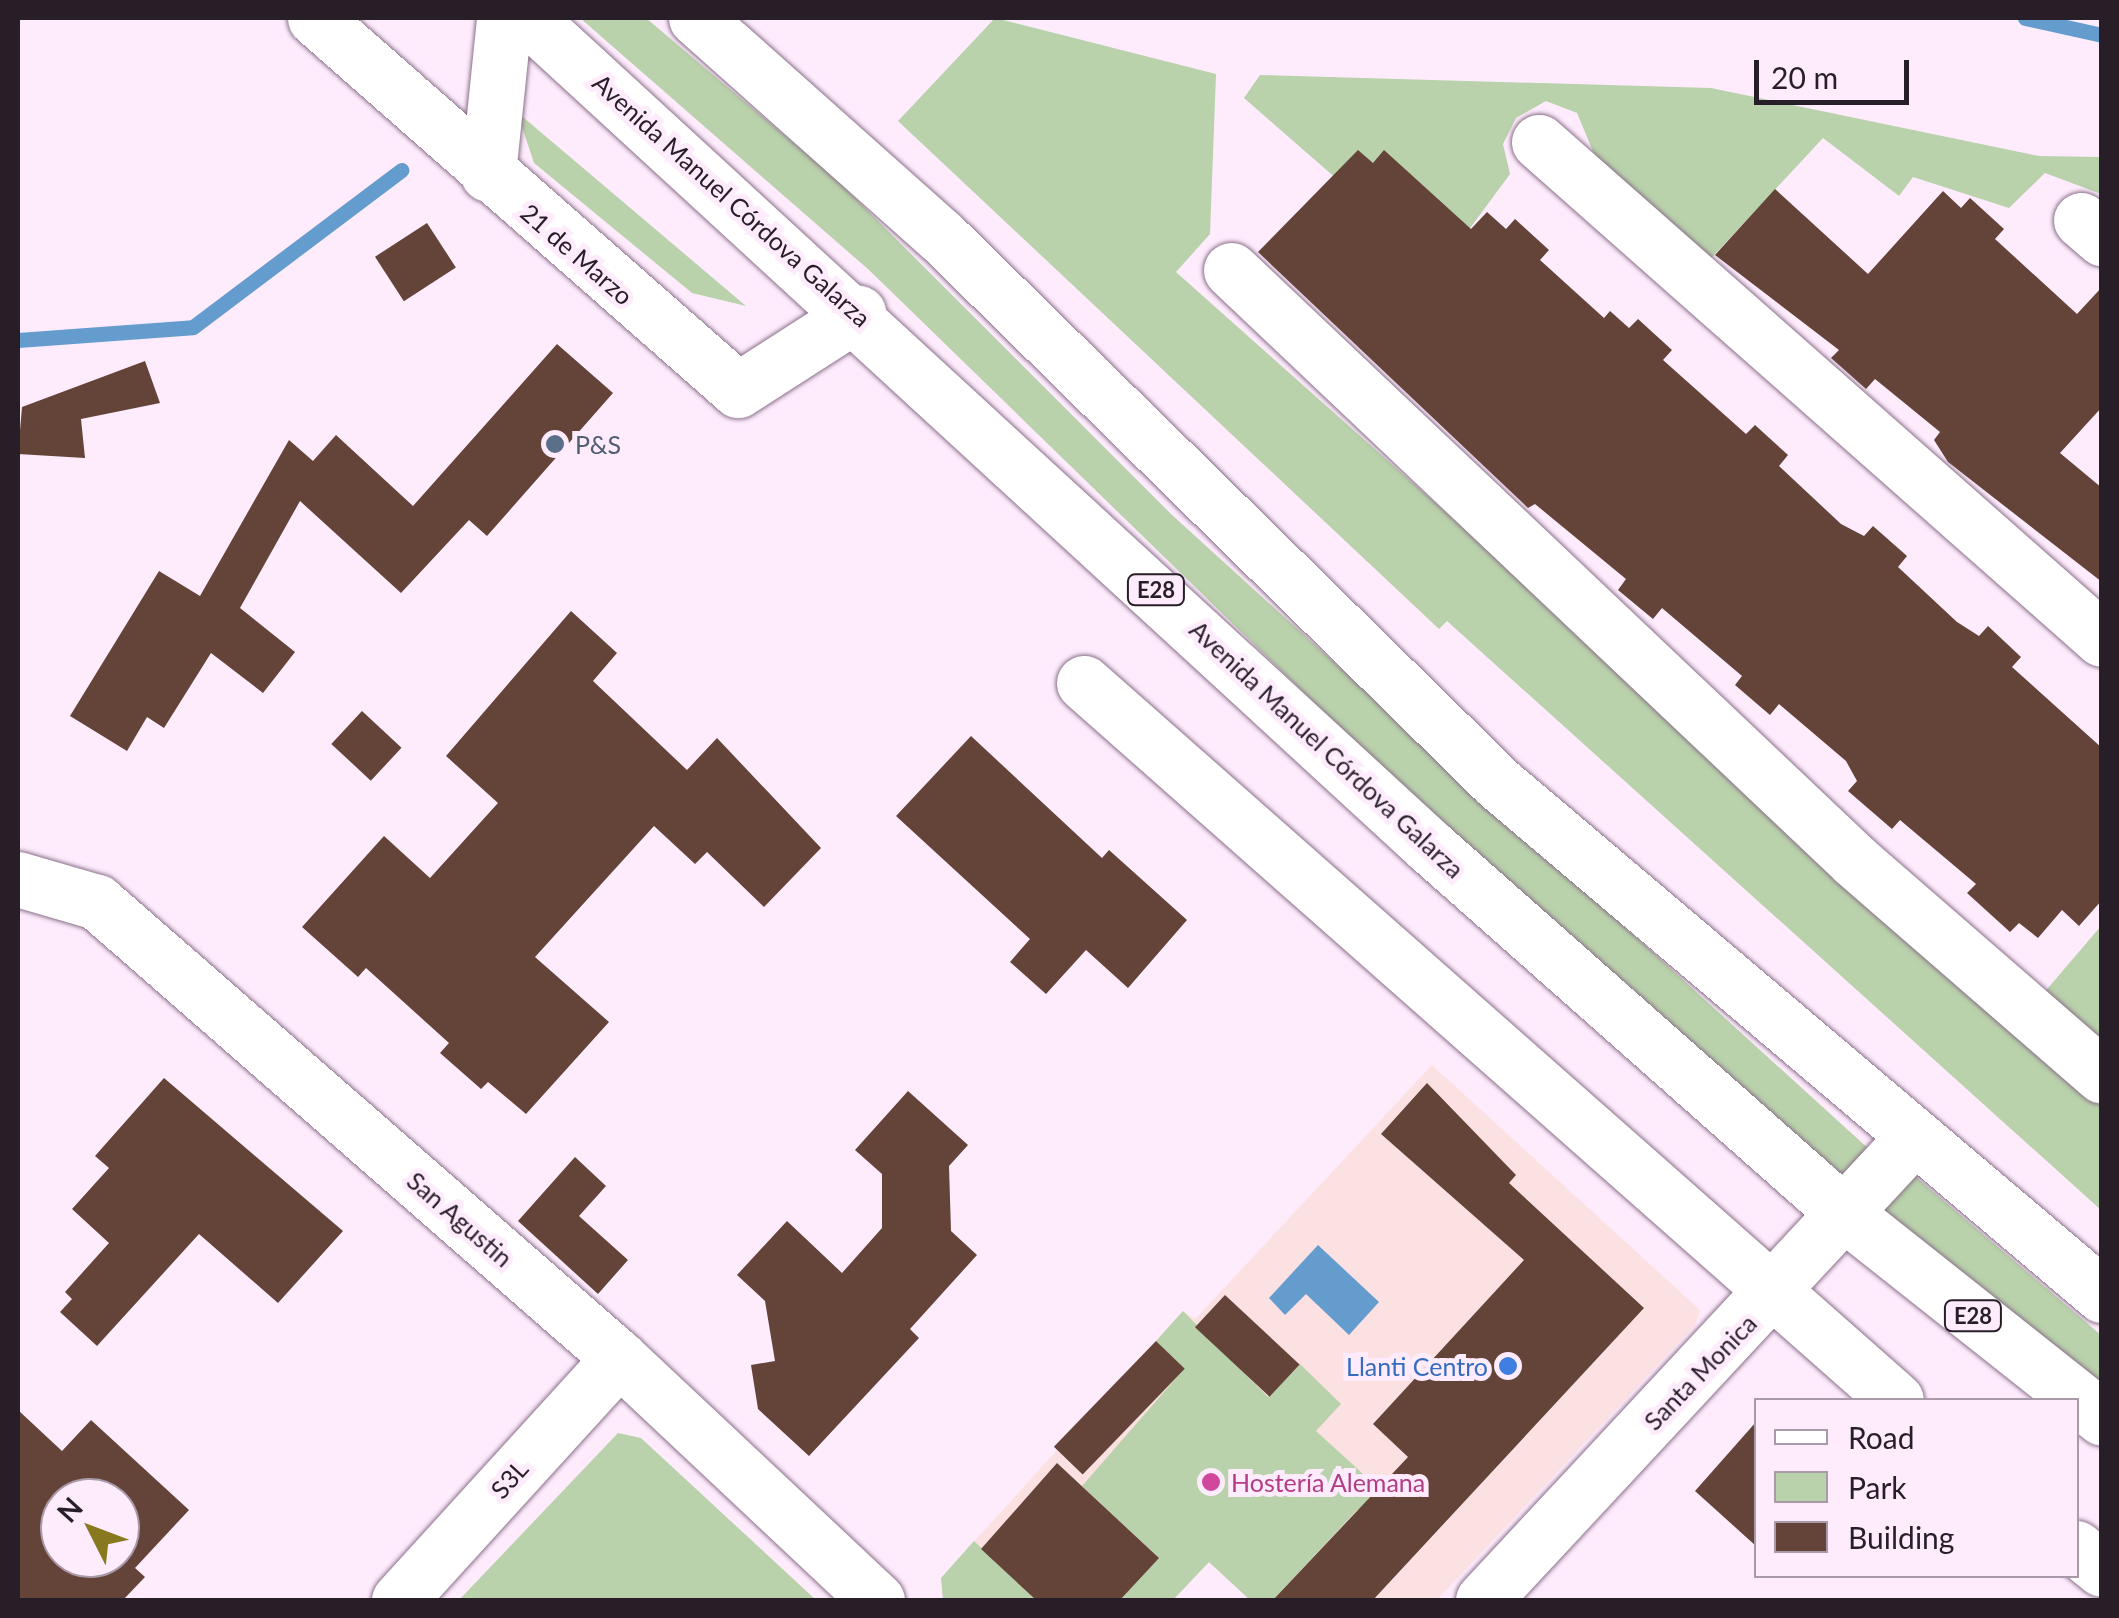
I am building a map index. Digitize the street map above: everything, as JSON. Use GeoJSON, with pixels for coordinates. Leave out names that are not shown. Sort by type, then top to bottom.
{"type":"FeatureCollection","features":[{"type":"Feature","properties":{"kind":"street","name":"21 de Marzo"},"geometry":{"type":"LineString","coordinates":[[315,18],[738,390],[858,313]]}},
{"type":"Feature","properties":{"kind":"street"},"geometry":{"type":"LineString","coordinates":[[488,174],[504,18]]}},
{"type":"Feature","properties":{"kind":"street","name":"Avenida Manuel Córdova Galarza"},"geometry":{"type":"LineString","coordinates":[[528,18],[858,313],[1429,846],[1844,1214],[2077,1398]]}},
{"type":"Feature","properties":{"kind":"street"},"geometry":{"type":"LineString","coordinates":[[696,18],[942,236],[1498,784],[1912,1139],[2102,1295]]}},
{"type":"Feature","properties":{"kind":"street"},"geometry":{"type":"LineString","coordinates":[[1539,142],[2102,639]]}},
{"type":"Feature","properties":{"kind":"street"},"geometry":{"type":"LineString","coordinates":[[1231,270],[1855,861],[2102,1076]]}},
{"type":"Feature","properties":{"kind":"street"},"geometry":{"type":"LineString","coordinates":[[1084,683],[1771,1298],[1894,1398]]}},
{"type":"Feature","properties":{"kind":"street","name":"San Agustin"},"geometry":{"type":"LineString","coordinates":[[18,879],[97,902],[619,1358],[877,1600]]}},
{"type":"Feature","properties":{"kind":"street","name":"Santa Monica"},"geometry":{"type":"LineString","coordinates":[[1483,1600],[1771,1298],[1912,1139]]}},
{"type":"Feature","properties":{"kind":"street","name":"S3L"},"geometry":{"type":"LineString","coordinates":[[399,1600],[619,1358]]}},
{"type":"Feature","properties":{"kind":"street","name":"Avenida Manuel Córdova Galarza"},"geometry":{"type":"LineString","coordinates":[[2079,1400],[2102,1418]]}},
{"type":"Feature","properties":{"kind":"street"},"geometry":{"type":"LineString","coordinates":[[2079,1550],[2102,1569]]}},
{"type":"Feature","properties":{"kind":"shaded area"},"geometry":{"type":"Polygon","coordinates":[[[1432,1065],[1700,1310],[1695,1325],[1437,1600],[1250,1600],[1209,1562],[1173,1600],[943,1600],[941,1578],[1183,1311],[1195,1319],[1432,1065]]]}},
{"type":"Feature","properties":{"kind":"green space"},"geometry":{"type":"Polygon","coordinates":[[[580,18],[646,18],[835,178],[1171,514],[1871,1151],[1845,1180],[1371,758],[869,270],[580,18]]]}},
{"type":"Feature","properties":{"kind":"green space"},"geometry":{"type":"Polygon","coordinates":[[[995,18],[1216,74],[1210,234],[1176,272],[2101,1096],[2101,1210],[1447,621],[1439,629],[898,121],[995,18]]]}},
{"type":"Feature","properties":{"kind":"green space"},"geometry":{"type":"Polygon","coordinates":[[[1260,75],[1711,88],[2039,156],[2101,157],[2101,194],[2045,173],[2009,208],[1913,177],[1899,196],[1823,138],[1703,267],[1607,185],[1577,113],[1546,101],[1516,118],[1503,144],[1510,174],[1440,269],[1244,98],[1260,75]]]}},
{"type":"Feature","properties":{"kind":"green space"},"geometry":{"type":"Polygon","coordinates":[[[517,112],[746,306],[692,293],[534,163],[517,112]]]}},
{"type":"Feature","properties":{"kind":"green space"},"geometry":{"type":"Polygon","coordinates":[[[2101,926],[2101,1047],[2042,995],[2101,926]]]}},
{"type":"Feature","properties":{"kind":"green space"},"geometry":{"type":"Polygon","coordinates":[[[1910,1172],[2101,1335],[2101,1388],[1878,1205],[1910,1172]]]}},
{"type":"Feature","properties":{"kind":"green space"},"geometry":{"type":"Polygon","coordinates":[[[1183,1311],[1268,1397],[1300,1364],[1341,1404],[1316,1431],[1385,1494],[1357,1510],[1273,1600],[1250,1600],[1209,1562],[1173,1600],[1120,1600],[1158,1557],[1082,1486],[1184,1369],[1156,1341],[1183,1311]]]}},
{"type":"Feature","properties":{"kind":"green space"},"geometry":{"type":"Polygon","coordinates":[[[618,1433],[641,1438],[816,1600],[459,1600],[618,1433]]]}},
{"type":"Feature","properties":{"kind":"green space"},"geometry":{"type":"Polygon","coordinates":[[[974,1541],[1036,1600],[943,1600],[941,1578],[974,1541]]]}},
{"type":"Feature","properties":{"kind":"water"},"geometry":{"type":"Polygon","coordinates":[[[1318,1245],[1379,1302],[1349,1335],[1306,1294],[1285,1315],[1269,1298],[1318,1245]]]}},
{"type":"Feature","properties":{"kind":"building"},"geometry":{"type":"Polygon","coordinates":[[[1358,150],[1373,163],[1384,150],[1471,229],[1487,212],[1506,229],[1515,219],[1549,250],[1540,260],[1604,318],[1610,311],[1629,328],[1638,319],[1672,350],[1663,360],[1746,434],[1755,425],[1788,455],[1779,466],[1841,524],[1864,536],[1873,526],[1907,556],[1898,567],[1957,622],[1979,636],[1988,626],[2021,657],[2012,667],[2102,748],[2102,900],[2079,926],[2062,910],[2038,938],[2019,923],[2010,932],[1967,893],[1976,884],[1900,820],[1892,829],[1848,791],[1857,781],[1846,761],[1779,704],[1770,715],[1735,685],[1742,676],[1662,608],[1653,619],[1618,590],[1626,579],[1535,504],[1528,508],[1258,252],[1358,150]]]}},
{"type":"Feature","properties":{"kind":"building"},"geometry":{"type":"Polygon","coordinates":[[[1775,189],[1868,274],[1943,191],[1961,208],[1970,198],[2004,229],[1995,239],[2077,314],[2102,287],[2102,407],[2060,453],[2102,488],[2102,582],[1948,462],[1934,440],[1940,432],[1875,379],[1866,389],[1831,358],[1839,350],[1715,255],[1775,189]]]}},
{"type":"Feature","properties":{"kind":"building"},"geometry":{"type":"Polygon","coordinates":[[[427,223],[456,267],[404,301],[375,257],[427,223]]]}},
{"type":"Feature","properties":{"kind":"building"},"geometry":{"type":"Polygon","coordinates":[[[557,344],[613,393],[487,536],[469,520],[401,593],[300,501],[240,608],[295,652],[263,693],[211,653],[164,728],[147,717],[127,751],[70,716],[159,571],[200,596],[289,440],[313,461],[336,435],[413,506],[557,344]]]}},
{"type":"Feature","properties":{"kind":"building"},"geometry":{"type":"Polygon","coordinates":[[[145,361],[160,403],[81,419],[85,458],[18,454],[22,407],[145,361]]]}},
{"type":"Feature","properties":{"kind":"building"},"geometry":{"type":"Polygon","coordinates":[[[571,611],[617,653],[593,681],[687,770],[717,738],[821,848],[764,907],[707,852],[695,864],[654,826],[535,957],[609,1022],[526,1114],[488,1082],[481,1089],[440,1053],[449,1043],[366,968],[358,977],[302,927],[384,836],[430,878],[498,803],[446,756],[571,611]]]}},
{"type":"Feature","properties":{"kind":"building"},"geometry":{"type":"Polygon","coordinates":[[[362,711],[401,748],[371,781],[331,744],[362,711]]]}},
{"type":"Feature","properties":{"kind":"building"},"geometry":{"type":"Polygon","coordinates":[[[971,736],[1102,858],[1109,850],[1187,920],[1128,988],[1086,950],[1046,994],[1010,962],[1030,939],[896,816],[971,736]]]}},
{"type":"Feature","properties":{"kind":"building"},"geometry":{"type":"Polygon","coordinates":[[[164,1078],[343,1231],[278,1303],[199,1234],[97,1346],[60,1312],[72,1299],[65,1292],[109,1243],[72,1209],[109,1168],[95,1156],[164,1078]]]}},
{"type":"Feature","properties":{"kind":"building"},"geometry":{"type":"Polygon","coordinates":[[[1427,1083],[1516,1175],[1509,1183],[1644,1308],[1373,1600],[1273,1600],[1408,1457],[1373,1424],[1524,1260],[1381,1134],[1427,1083]]]}},
{"type":"Feature","properties":{"kind":"building"},"geometry":{"type":"Polygon","coordinates":[[[908,1091],[968,1145],[949,1166],[951,1231],[977,1255],[910,1329],[919,1338],[809,1456],[758,1409],[751,1365],[775,1361],[765,1301],[737,1275],[787,1221],[842,1273],[882,1228],[882,1174],[855,1150],[908,1091]]]}},
{"type":"Feature","properties":{"kind":"building"},"geometry":{"type":"Polygon","coordinates":[[[575,1157],[606,1186],[579,1216],[628,1260],[598,1294],[518,1221],[575,1157]]]}},
{"type":"Feature","properties":{"kind":"building"},"geometry":{"type":"Polygon","coordinates":[[[1225,1295],[1300,1365],[1270,1397],[1195,1327],[1225,1295]]]}},
{"type":"Feature","properties":{"kind":"building"},"geometry":{"type":"Polygon","coordinates":[[[1156,1341],[1185,1369],[1083,1475],[1054,1447],[1156,1341]]]}},
{"type":"Feature","properties":{"kind":"building"},"geometry":{"type":"Polygon","coordinates":[[[18,1410],[62,1451],[91,1420],[189,1510],[140,1563],[140,1478],[40,1478],[40,1578],[140,1578],[140,1572],[145,1577],[123,1600],[18,1600],[18,1410]]]}},
{"type":"Feature","properties":{"kind":"building"},"geometry":{"type":"Polygon","coordinates":[[[1754,1424],[1754,1544],[1695,1491],[1754,1424]]]}},
{"type":"Feature","properties":{"kind":"building"},"geometry":{"type":"Polygon","coordinates":[[[1057,1463],[1159,1558],[1120,1600],[1036,1600],[981,1549],[1057,1463]]]}},
{"type":"Feature","properties":{"kind":"waterway"},"geometry":{"type":"LineString","coordinates":[[2025,18],[2102,35]]}},
{"type":"Feature","properties":{"kind":"waterway"},"geometry":{"type":"LineString","coordinates":[[18,340],[193,327],[401,170]]}},
{"type":"Feature","properties":{"kind":"place","name":"P&S"},"geometry":{"type":"Point","coordinates":[555,444]}},
{"type":"Feature","properties":{"kind":"place","name":"Llanti Centro"},"geometry":{"type":"Point","coordinates":[1508,1366]}},
{"type":"Feature","properties":{"kind":"place","name":"Hostería Alemana"},"geometry":{"type":"Point","coordinates":[1211,1482]}}]}
